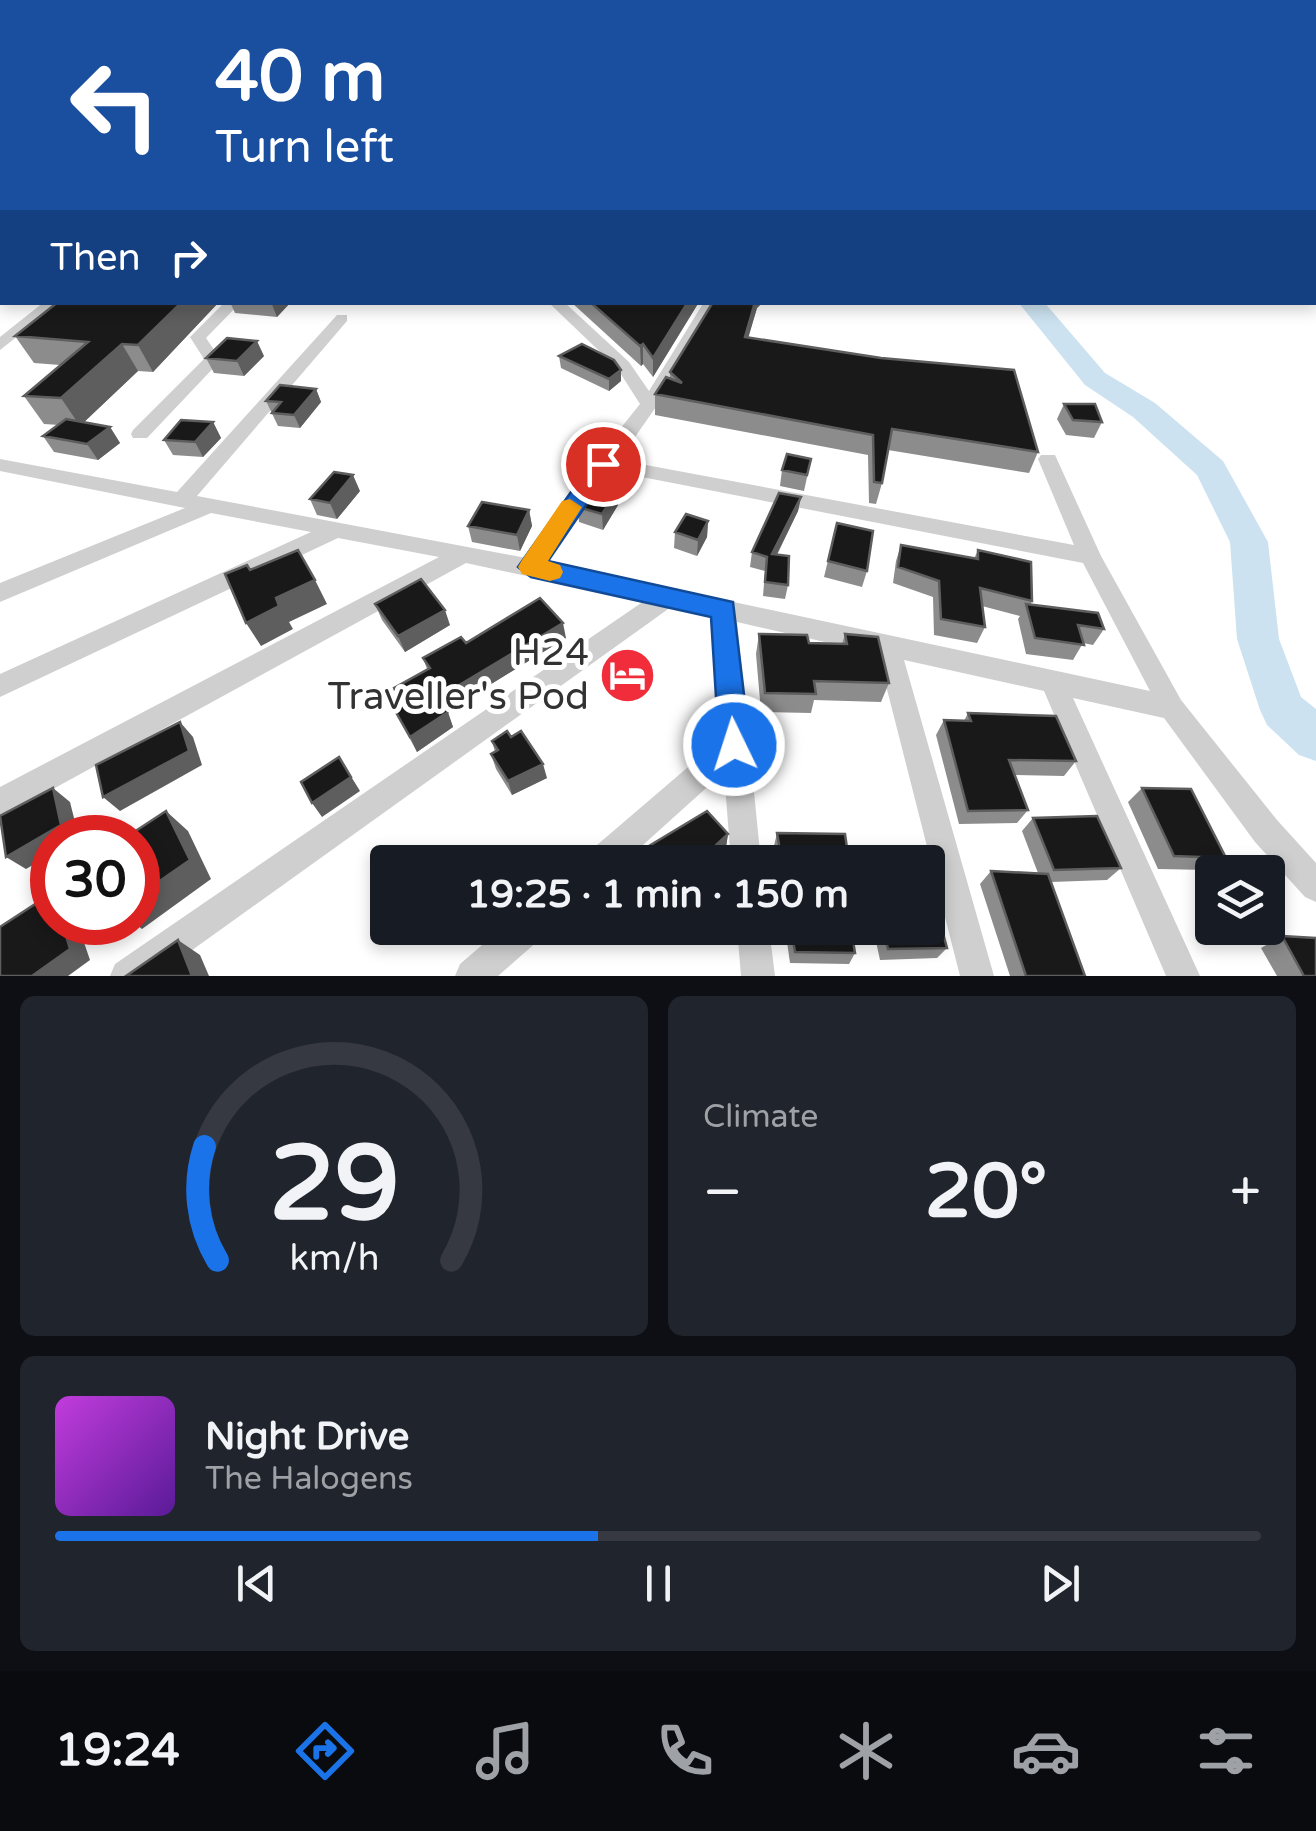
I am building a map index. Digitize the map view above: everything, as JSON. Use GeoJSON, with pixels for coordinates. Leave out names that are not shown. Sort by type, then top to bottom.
{"type":"FeatureCollection","features":[{"type":"Feature","properties":{"kind":"street"},"geometry":{"type":"LineString","coordinates":[[0,345],[50,305]]}},
{"type":"Feature","properties":{"kind":"street"},"geometry":{"type":"LineString","coordinates":[[140,434],[213,360],[198,337],[231,305]]}},
{"type":"Feature","properties":{"kind":"street"},"geometry":{"type":"LineString","coordinates":[[558,305],[623,365],[649,404]]}},
{"type":"Feature","properties":{"kind":"street"},"geometry":{"type":"LineString","coordinates":[[531,567],[649,404],[710,305]]}},
{"type":"Feature","properties":{"kind":"street"},"geometry":{"type":"LineString","coordinates":[[184,497],[342,318]]}},
{"type":"Feature","properties":{"kind":"street"},"geometry":{"type":"LineString","coordinates":[[1048,459],[1090,556],[1172,708],[1266,831],[1316,886]]}},
{"type":"Feature","properties":{"kind":"street"},"geometry":{"type":"LineString","coordinates":[[603,464],[1090,556]]}},
{"type":"Feature","properties":{"kind":"street"},"geometry":{"type":"LineString","coordinates":[[6,473],[184,497],[531,567],[1172,708]]}},
{"type":"Feature","properties":{"kind":"street"},"geometry":{"type":"LineString","coordinates":[[0,593],[212,504]]}},
{"type":"Feature","properties":{"kind":"street"},"geometry":{"type":"LineString","coordinates":[[0,686],[338,529]]}},
{"type":"Feature","properties":{"kind":"street"},"geometry":{"type":"LineString","coordinates":[[0,803],[464,554]]}},
{"type":"Feature","properties":{"kind":"street"},"geometry":{"type":"LineString","coordinates":[[127,976],[665,598]]}},
{"type":"Feature","properties":{"kind":"street"},"geometry":{"type":"LineString","coordinates":[[724,609],[744,845]]}},
{"type":"Feature","properties":{"kind":"street"},"geometry":{"type":"LineString","coordinates":[[888,645],[977,976]]}},
{"type":"Feature","properties":{"kind":"street"},"geometry":{"type":"LineString","coordinates":[[1054,684],[1183,976]]}},
{"type":"Feature","properties":{"kind":"street"},"geometry":{"type":"LineString","coordinates":[[620,845],[734,745]]}},
{"type":"Feature","properties":{"kind":"street"},"geometry":{"type":"LineString","coordinates":[[472,976],[508,945]]}},
{"type":"Feature","properties":{"kind":"street"},"geometry":{"type":"LineString","coordinates":[[755,945],[758,976]]}},
{"type":"Feature","properties":{"kind":"building"},"geometry":{"type":"Polygon","coordinates":[[[54,305],[179,305],[138,345],[122,344],[61,398],[24,396],[88,342],[15,336],[54,305]]]}},
{"type":"Feature","properties":{"kind":"building"},"geometry":{"type":"Polygon","coordinates":[[[593,305],[686,305],[653,358],[643,344],[640,346],[593,305]]]}},
{"type":"Feature","properties":{"kind":"building"},"geometry":{"type":"Polygon","coordinates":[[[711,305],[754,305],[745,337],[881,358],[1014,370],[1038,452],[892,429],[882,483],[874,482],[873,435],[655,394],[666,377],[682,383],[670,372],[711,305]]]}},
{"type":"Feature","properties":{"kind":"building"},"geometry":{"type":"Polygon","coordinates":[[[227,338],[257,341],[237,361],[206,358],[227,338]]]}},
{"type":"Feature","properties":{"kind":"building"},"geometry":{"type":"Polygon","coordinates":[[[582,344],[614,360],[621,370],[609,379],[559,356],[582,344]]]}},
{"type":"Feature","properties":{"kind":"building"},"geometry":{"type":"Polygon","coordinates":[[[280,385],[316,389],[294,415],[272,413],[281,402],[266,401],[280,385]]]}},
{"type":"Feature","properties":{"kind":"building"},"geometry":{"type":"Polygon","coordinates":[[[1064,404],[1095,404],[1102,422],[1073,420],[1064,404]]]}},
{"type":"Feature","properties":{"kind":"building"},"geometry":{"type":"Polygon","coordinates":[[[66,419],[110,427],[87,444],[43,436],[66,419]]]}},
{"type":"Feature","properties":{"kind":"building"},"geometry":{"type":"Polygon","coordinates":[[[181,420],[213,422],[195,442],[164,440],[181,420]]]}},
{"type":"Feature","properties":{"kind":"building"},"geometry":{"type":"Polygon","coordinates":[[[787,454],[811,459],[807,475],[782,470],[787,454]]]}},
{"type":"Feature","properties":{"kind":"building"},"geometry":{"type":"Polygon","coordinates":[[[334,472],[353,475],[330,503],[310,499],[334,472]]]}},
{"type":"Feature","properties":{"kind":"building"},"geometry":{"type":"Polygon","coordinates":[[[595,483],[618,489],[602,514],[578,507],[595,483]]]}},
{"type":"Feature","properties":{"kind":"building"},"geometry":{"type":"Polygon","coordinates":[[[779,493],[801,497],[772,554],[789,556],[788,585],[765,582],[767,557],[752,552],[779,493]]]}},
{"type":"Feature","properties":{"kind":"building"},"geometry":{"type":"Polygon","coordinates":[[[482,502],[529,510],[517,535],[468,526],[482,502]]]}},
{"type":"Feature","properties":{"kind":"building"},"geometry":{"type":"Polygon","coordinates":[[[686,514],[708,521],[698,540],[675,532],[686,514]]]}},
{"type":"Feature","properties":{"kind":"building"},"geometry":{"type":"Polygon","coordinates":[[[837,523],[873,531],[867,571],[828,561],[837,523]]]}},
{"type":"Feature","properties":{"kind":"building"},"geometry":{"type":"Polygon","coordinates":[[[901,545],[978,559],[978,550],[1031,562],[1032,601],[980,588],[985,627],[941,619],[939,581],[898,567],[901,545]]]}},
{"type":"Feature","properties":{"kind":"building"},"geometry":{"type":"Polygon","coordinates":[[[298,550],[315,580],[276,598],[279,606],[246,623],[225,574],[247,565],[250,570],[298,550]]]}},
{"type":"Feature","properties":{"kind":"building"},"geometry":{"type":"Polygon","coordinates":[[[421,579],[445,610],[398,636],[375,604],[421,579]]]}},
{"type":"Feature","properties":{"kind":"building"},"geometry":{"type":"Polygon","coordinates":[[[540,598],[563,623],[438,698],[448,712],[410,737],[385,693],[430,668],[423,658],[461,637],[466,643],[540,598]]]}},
{"type":"Feature","properties":{"kind":"building"},"geometry":{"type":"Polygon","coordinates":[[[1026,604],[1098,613],[1104,629],[1078,625],[1084,645],[1035,638],[1026,604]]]}},
{"type":"Feature","properties":{"kind":"building"},"geometry":{"type":"Polygon","coordinates":[[[759,634],[807,635],[809,643],[847,644],[845,634],[878,637],[889,683],[814,681],[816,694],[765,693],[759,634]]]}},
{"type":"Feature","properties":{"kind":"building"},"geometry":{"type":"Polygon","coordinates":[[[968,713],[1056,716],[1076,761],[1009,760],[1028,810],[968,811],[944,720],[971,721],[968,713]]]}},
{"type":"Feature","properties":{"kind":"building"},"geometry":{"type":"Polygon","coordinates":[[[180,722],[189,751],[103,797],[96,765],[180,722]]]}},
{"type":"Feature","properties":{"kind":"building"},"geometry":{"type":"Polygon","coordinates":[[[507,731],[511,737],[521,731],[543,764],[508,781],[491,754],[498,750],[492,741],[507,731]]]}},
{"type":"Feature","properties":{"kind":"building"},"geometry":{"type":"Polygon","coordinates":[[[339,757],[351,777],[312,803],[301,782],[339,757]]]}},
{"type":"Feature","properties":{"kind":"building"},"geometry":{"type":"Polygon","coordinates":[[[53,788],[59,815],[30,815],[30,843],[6,857],[0,816],[53,788]]]}},
{"type":"Feature","properties":{"kind":"building"},"geometry":{"type":"Polygon","coordinates":[[[1142,788],[1191,789],[1224,855],[1174,856],[1142,788]]]}},
{"type":"Feature","properties":{"kind":"building"},"geometry":{"type":"Polygon","coordinates":[[[166,811],[190,860],[160,881],[160,815],[166,811]]]}},
{"type":"Feature","properties":{"kind":"building"},"geometry":{"type":"Polygon","coordinates":[[[707,811],[728,834],[716,845],[651,845],[707,811]]]}},
{"type":"Feature","properties":{"kind":"building"},"geometry":{"type":"Polygon","coordinates":[[[1097,816],[1121,868],[1054,870],[1033,818],[1097,816]]]}},
{"type":"Feature","properties":{"kind":"building"},"geometry":{"type":"Polygon","coordinates":[[[777,833],[845,834],[847,845],[779,845],[777,833]]]}},
{"type":"Feature","properties":{"kind":"building"},"geometry":{"type":"Polygon","coordinates":[[[991,871],[1048,874],[1085,976],[1026,976],[991,871]]]}},
{"type":"Feature","properties":{"kind":"building"},"geometry":{"type":"Polygon","coordinates":[[[30,907],[30,945],[69,945],[70,949],[32,976],[0,976],[0,927],[30,907]]]}},
{"type":"Feature","properties":{"kind":"building"},"geometry":{"type":"Polygon","coordinates":[[[1285,936],[1316,938],[1316,976],[1304,976],[1285,936]]]}},
{"type":"Feature","properties":{"kind":"building"},"geometry":{"type":"Polygon","coordinates":[[[178,940],[192,976],[126,976],[178,940]]]}},
{"type":"Feature","properties":{"kind":"building"},"geometry":{"type":"Polygon","coordinates":[[[945,941],[947,948],[888,949],[887,945],[945,945],[945,941]]]}},
{"type":"Feature","properties":{"kind":"building"},"geometry":{"type":"Polygon","coordinates":[[[794,945],[854,945],[855,953],[795,952],[794,945]]]}},
{"type":"Feature","properties":{"kind":"waterway"},"geometry":{"type":"LineString","coordinates":[[1033,305],[1095,379],[1144,410],[1211,469],[1249,542],[1258,639],[1283,710],[1316,739]]}},
{"type":"Feature","properties":{"kind":"slow traffic"},"geometry":{"type":"LineString","coordinates":[[550,572],[531,567],[570,507]]}},
{"type":"Feature","properties":{"kind":"place","name":"H24 Traveller's Pod"},"geometry":{"type":"Point","coordinates":[628,675]}},
{"type":"Feature","properties":{"kind":"route"},"geometry":{"type":"LineString","coordinates":[[603,464],[531,567],[724,609],[734,745]]}}]}
